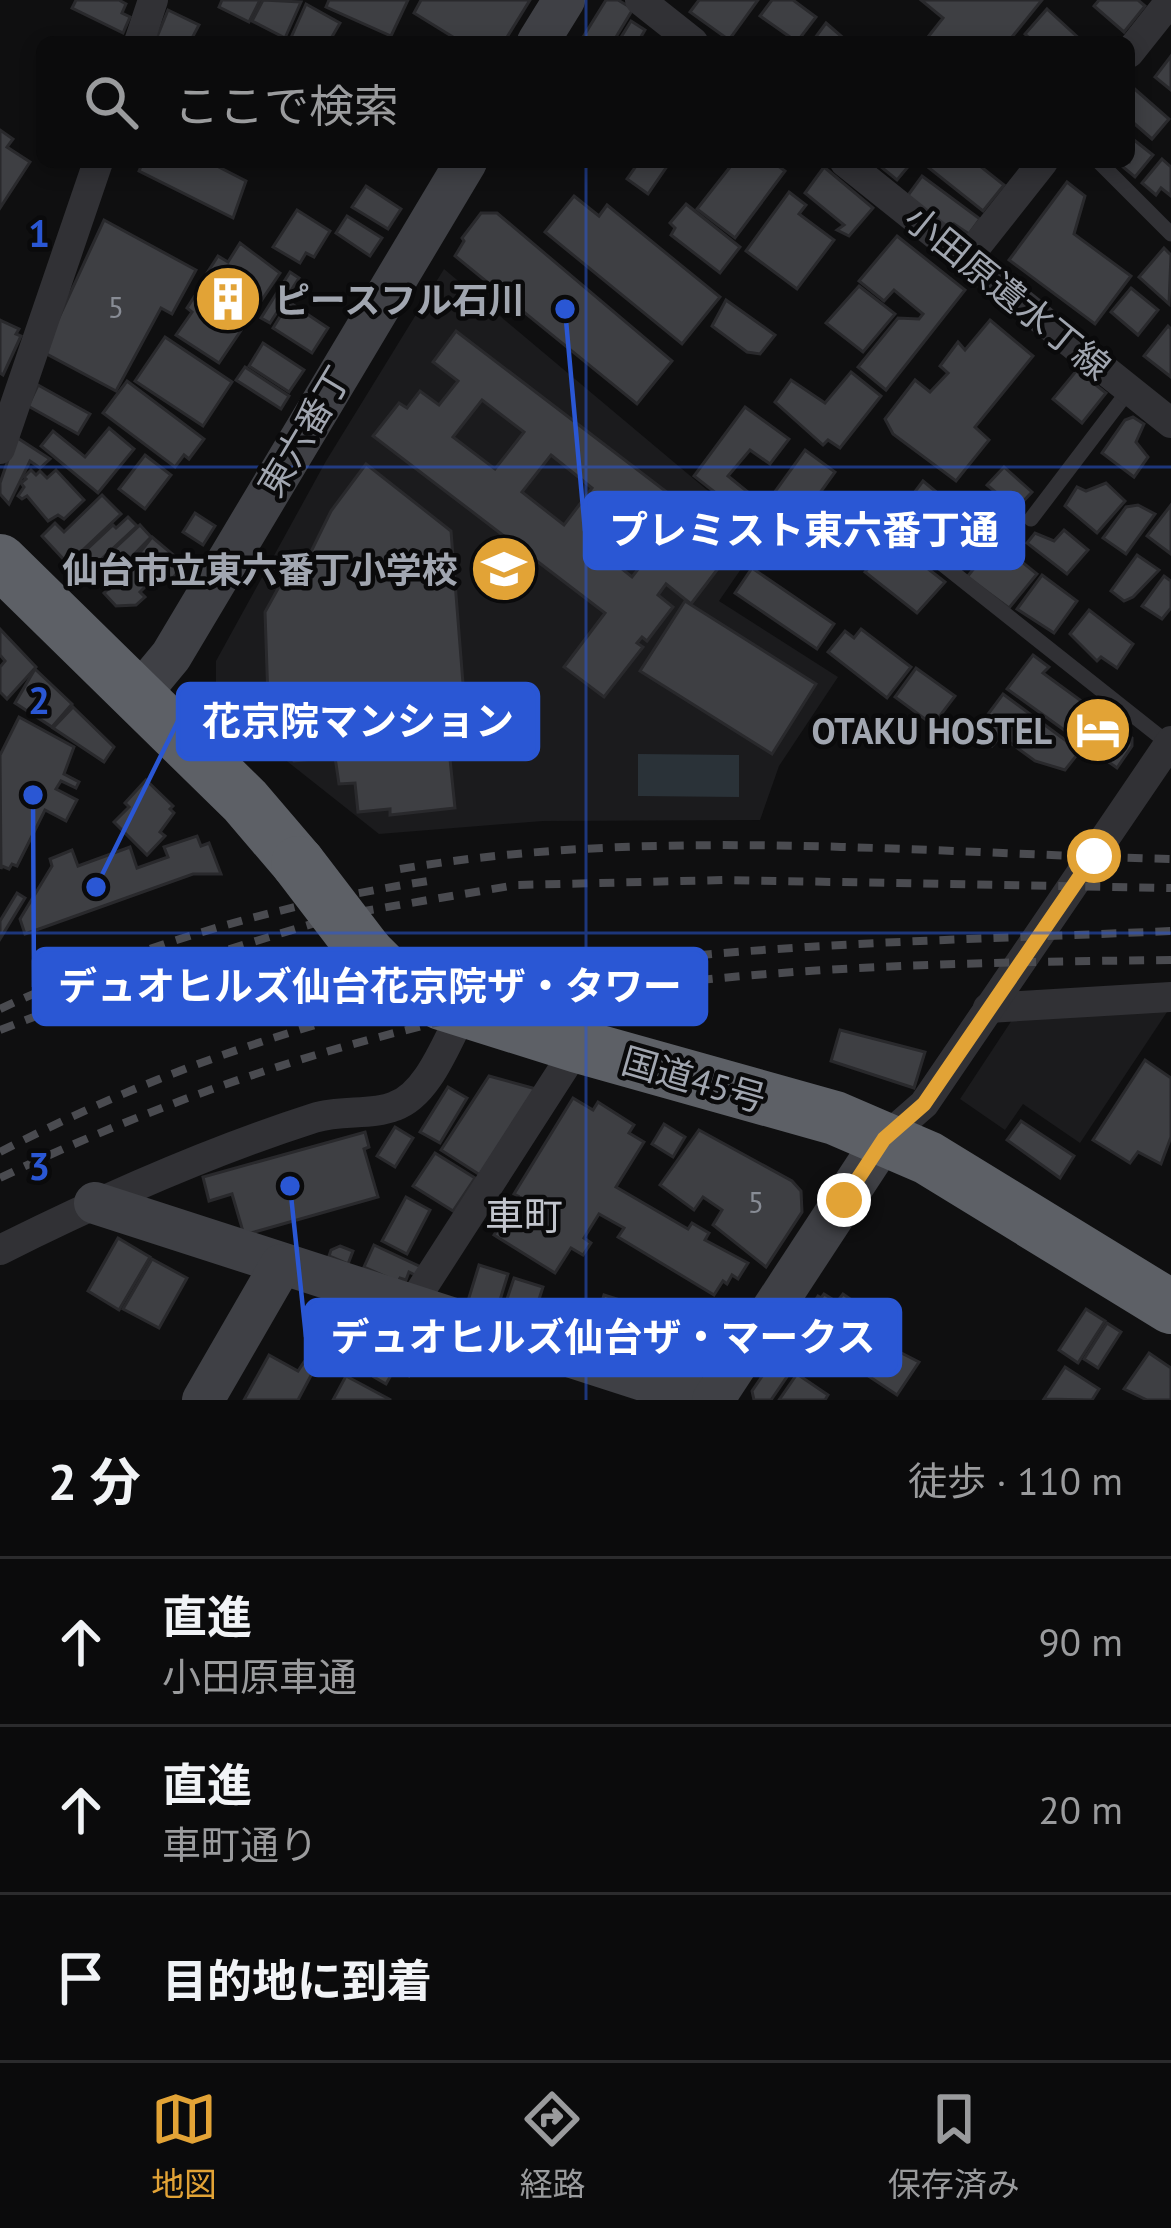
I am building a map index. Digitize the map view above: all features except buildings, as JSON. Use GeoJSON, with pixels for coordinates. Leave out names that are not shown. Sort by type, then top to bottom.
{"type":"FeatureCollection","features":[{"type":"Feature","properties":{"kind":"highway","name":"国道45号"},"geometry":{"type":"LineString","coordinates":[[0,561],[245,800],[366,952],[418,993],[578,1046],[835,1118],[928,1158],[1171,1307]]}},
{"type":"Feature","properties":{"kind":"street"},"geometry":{"type":"LineString","coordinates":[[141,36],[153,0]]}},
{"type":"Feature","properties":{"kind":"street"},"geometry":{"type":"LineString","coordinates":[[542,36],[564,0]]}},
{"type":"Feature","properties":{"kind":"street"},"geometry":{"type":"LineString","coordinates":[[640,0],[685,36]]}},
{"type":"Feature","properties":{"kind":"street"},"geometry":{"type":"LineString","coordinates":[[1135,45],[1171,0]]}},
{"type":"Feature","properties":{"kind":"street"},"geometry":{"type":"LineString","coordinates":[[0,449],[96,168]]}},
{"type":"Feature","properties":{"kind":"street","name":"東六番丁"},"geometry":{"type":"LineString","coordinates":[[137,697],[171,656],[462,168]]}},
{"type":"Feature","properties":{"kind":"street","name":"小田原遺水丁線"},"geometry":{"type":"LineString","coordinates":[[853,168],[1171,423]]}},
{"type":"Feature","properties":{"kind":"street"},"geometry":{"type":"LineString","coordinates":[[967,258],[1038,168]]}},
{"type":"Feature","properties":{"kind":"street"},"geometry":{"type":"LineString","coordinates":[[95,1203],[709,1400],[884,1139],[924,1104],[1170,742]]}},
{"type":"Feature","properties":{"kind":"street"},"geometry":{"type":"LineString","coordinates":[[988,1008],[1171,997]]}},
{"type":"Feature","properties":{"kind":"street"},"geometry":{"type":"LineString","coordinates":[[0,1250],[95,1203],[230,1146],[321,1115],[395,1106],[426,1078],[464,1010]]}},
{"type":"Feature","properties":{"kind":"street"},"geometry":{"type":"LineString","coordinates":[[412,1304],[578,1046]]}},
{"type":"Feature","properties":{"kind":"street"},"geometry":{"type":"LineString","coordinates":[[202,1400],[281,1265]]}},
{"type":"Feature","properties":{"kind":"lane"},"geometry":{"type":"LineString","coordinates":[[1105,168],[1171,235]]}},
{"type":"Feature","properties":{"kind":"lane"},"geometry":{"type":"LineString","coordinates":[[1031,519],[1130,390]]}},
{"type":"Feature","properties":{"kind":"lane"},"geometry":{"type":"LineString","coordinates":[[888,521],[1170,742]]}},
{"type":"Feature","properties":{"kind":"shaded area","name":"仙台市立東六番丁小学校"},"geometry":{"type":"Polygon","coordinates":[[[444,269],[763,537],[719,601],[838,677],[779,766],[760,820],[543,821],[379,834],[216,705],[216,661],[326,461],[444,269]]]}},
{"type":"Feature","properties":{"kind":"shaded area"},"geometry":{"type":"Polygon","coordinates":[[[638,754],[739,755],[739,797],[638,796],[638,754]]]}},
{"type":"Feature","properties":{"kind":"shaded area"},"geometry":{"type":"Polygon","coordinates":[[[1171,1006],[1080,1143],[1023,1104],[1005,1130],[960,1099],[1012,1020],[1171,1006]]]}},
{"type":"Feature","properties":{"kind":"railway"},"geometry":{"type":"LineString","coordinates":[[400,869],[496,856],[688,845],[1171,859]]}},
{"type":"Feature","properties":{"kind":"railway"},"geometry":{"type":"LineString","coordinates":[[0,1030],[135,978],[341,915],[516,885],[725,880],[1171,888]]}},
{"type":"Feature","properties":{"kind":"railway"},"geometry":{"type":"LineString","coordinates":[[0,1009],[103,966],[209,930],[428,881]]}},
{"type":"Feature","properties":{"kind":"railway"},"geometry":{"type":"LineString","coordinates":[[0,1152],[192,1066],[416,998],[630,962],[738,952],[1171,931]]}},
{"type":"Feature","properties":{"kind":"railway"},"geometry":{"type":"LineString","coordinates":[[0,1178],[148,1113],[300,1060],[378,1037],[536,1002],[824,970],[1171,960]]}},
{"type":"Feature","properties":{"kind":"place","name":"ピースフル石川"},"geometry":{"type":"Point","coordinates":[228,299]}},
{"type":"Feature","properties":{"kind":"place","name":"プレミスト東六番丁通"},"geometry":{"type":"Point","coordinates":[565,309]}},
{"type":"Feature","properties":{"kind":"place","name":"仙台市立東六番丁小学校"},"geometry":{"type":"Point","coordinates":[504,569]}},
{"type":"Feature","properties":{"kind":"place","name":"OTAKU HOSTEL"},"geometry":{"type":"Point","coordinates":[1098,730]}},
{"type":"Feature","properties":{"kind":"place","name":"デュオヒルズ仙台花京院ザ・タワー"},"geometry":{"type":"Point","coordinates":[33,795]}},
{"type":"Feature","properties":{"kind":"place","name":"花京院マンション"},"geometry":{"type":"Point","coordinates":[96,887]}},
{"type":"Feature","properties":{"kind":"place","name":"デュオヒルズ仙台ザ・マークス"},"geometry":{"type":"Point","coordinates":[290,1186]}},
{"type":"Feature","properties":{"kind":"district","name":"車町"},"geometry":{"type":"Point","coordinates":[524,1215]}},
{"type":"Feature","properties":{"kind":"route"},"geometry":{"type":"LineString","coordinates":[[844,1200],[884,1139],[924,1104],[1094,856]]}}]}
